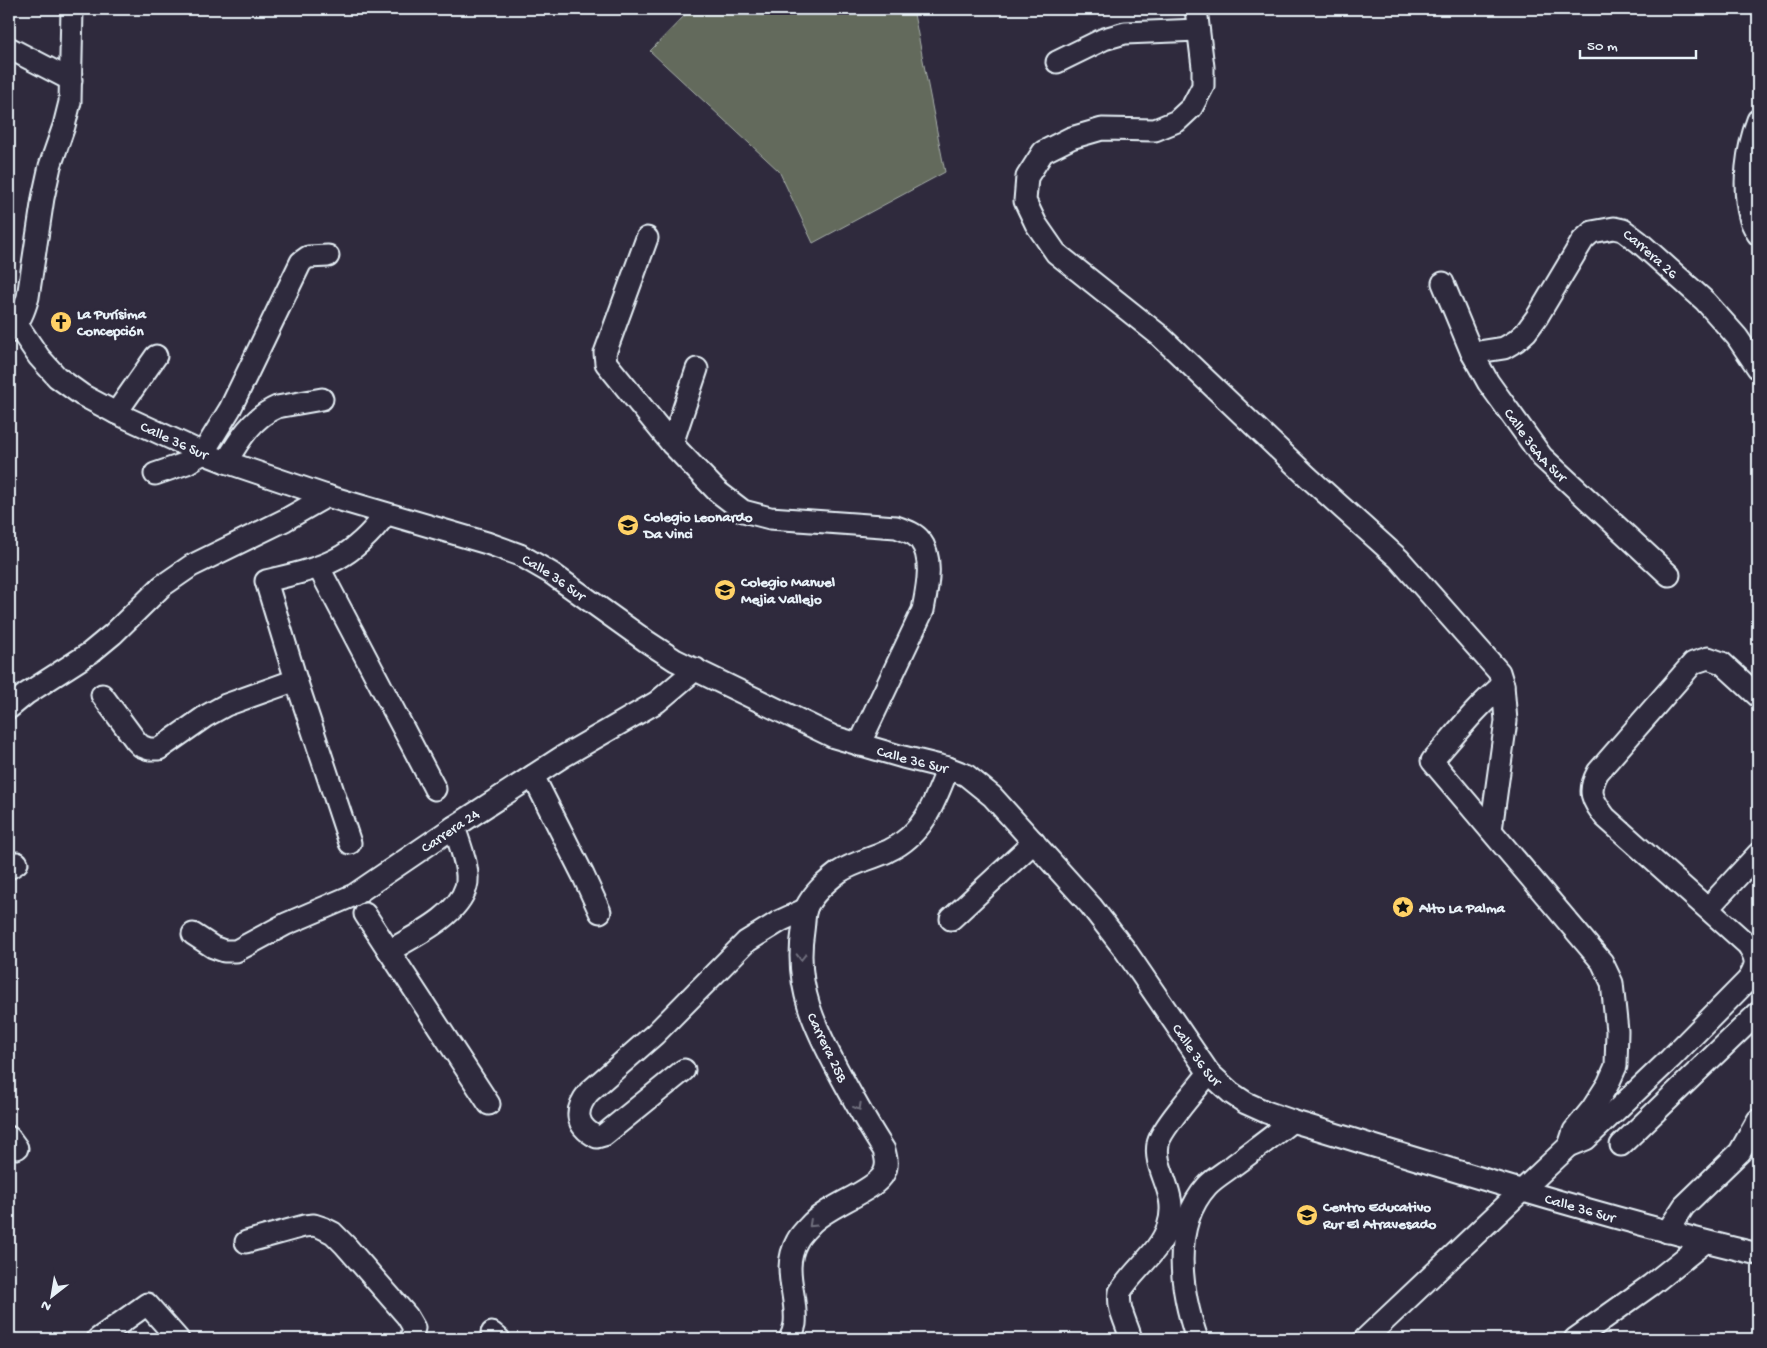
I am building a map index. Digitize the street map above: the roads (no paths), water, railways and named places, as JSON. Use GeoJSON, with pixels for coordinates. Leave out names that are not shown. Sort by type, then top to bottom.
{"type":"FeatureCollection","features":[{"type":"Feature","properties":{"kind":"street"},"geometry":{"type":"LineString","coordinates":[[11,323],[23,313],[28,297],[43,198],[50,166],[70,102],[72,9]]}},
{"type":"Feature","properties":{"kind":"street"},"geometry":{"type":"LineString","coordinates":[[1196,9],[1203,86],[1192,107],[1177,121],[1154,130],[1102,129],[1071,138],[1043,152],[1027,176],[1025,201],[1036,224],[1056,253],[1159,335],[1308,477],[1399,559],[1500,672],[1503,684],[1506,721],[1491,830]]}},
{"type":"Feature","properties":{"kind":"street"},"geometry":{"type":"LineString","coordinates":[[1057,62],[1104,39],[1125,33],[1198,30]]}},
{"type":"Feature","properties":{"kind":"street"},"geometry":{"type":"LineString","coordinates":[[9,48],[71,80]]}},
{"type":"Feature","properties":{"kind":"street"},"geometry":{"type":"LineString","coordinates":[[1758,120],[1746,168],[1750,218],[1758,234]]}},
{"type":"Feature","properties":{"kind":"street","name":"Carrera 26"},"geometry":{"type":"LineString","coordinates":[[1472,353],[1504,348],[1516,341],[1526,332],[1537,317],[1583,240],[1592,232],[1614,228],[1623,230],[1639,242],[1706,301],[1737,337],[1758,368]]}},
{"type":"Feature","properties":{"kind":"street"},"geometry":{"type":"LineString","coordinates":[[646,238],[605,352],[606,363],[672,444],[718,491],[742,511],[770,518],[896,527],[920,539],[925,549],[927,559],[927,590],[923,610],[859,745]]}},
{"type":"Feature","properties":{"kind":"street"},"geometry":{"type":"LineString","coordinates":[[155,474],[187,463],[203,453],[230,409],[301,262],[308,257],[328,256]]}},
{"type":"Feature","properties":{"kind":"street","name":"Calle 36AA Sur"},"geometry":{"type":"LineString","coordinates":[[1443,283],[1472,353],[1488,382],[1542,457],[1669,575]]}},
{"type":"Feature","properties":{"kind":"street","name":"Calle 36 Sur"},"geometry":{"type":"LineString","coordinates":[[11,323],[57,377],[82,395],[116,413],[226,462],[327,496],[487,543],[520,555],[551,573],[674,660],[834,737],[948,768],[966,775],[992,796],[1091,906],[1125,950],[1209,1073],[1231,1093],[1246,1103],[1292,1121],[1523,1190],[1667,1232],[1758,1254]]}},
{"type":"Feature","properties":{"kind":"street"},"geometry":{"type":"LineString","coordinates":[[116,413],[156,356]]}},
{"type":"Feature","properties":{"kind":"street"},"geometry":{"type":"LineString","coordinates":[[672,444],[697,369]]}},
{"type":"Feature","properties":{"kind":"street"},"geometry":{"type":"LineString","coordinates":[[226,462],[248,427],[271,409],[322,400]]}},
{"type":"Feature","properties":{"kind":"street"},"geometry":{"type":"LineString","coordinates":[[9,708],[26,694],[90,653],[113,634],[162,586],[191,566],[285,520],[327,496]]}},
{"type":"Feature","properties":{"kind":"street"},"geometry":{"type":"LineString","coordinates":[[350,843],[296,680],[266,581],[318,568],[349,553],[374,531],[386,514]]}},
{"type":"Feature","properties":{"kind":"street"},"geometry":{"type":"LineString","coordinates":[[318,568],[435,789]]}},
{"type":"Feature","properties":{"kind":"street"},"geometry":{"type":"LineString","coordinates":[[1365,1339],[1568,1146],[1586,1139],[1670,1059],[1748,980],[1755,968],[1756,958],[1748,945],[1605,817],[1595,804],[1592,796],[1592,784],[1598,772],[1693,663],[1708,658],[1722,663],[1758,696]]}},
{"type":"Feature","properties":{"kind":"street","name":"Carrera 24"},"geometry":{"type":"LineString","coordinates":[[193,934],[213,947],[224,951],[236,951],[286,924],[354,895],[562,757],[657,702],[696,670]]}},
{"type":"Feature","properties":{"kind":"street"},"geometry":{"type":"LineString","coordinates":[[102,696],[141,746],[149,749],[159,749],[206,716],[226,705],[296,680]]}},
{"type":"Feature","properties":{"kind":"street"},"geometry":{"type":"LineString","coordinates":[[1503,684],[1463,724],[1432,761],[1602,962],[1612,983],[1617,1030],[1616,1066],[1608,1084],[1592,1109],[1574,1131],[1568,1146]]}},
{"type":"Feature","properties":{"kind":"street","name":"Carrera 25B"},"geometry":{"type":"LineString","coordinates":[[790,1339],[795,1324],[794,1296],[789,1277],[791,1258],[797,1240],[811,1223],[831,1208],[874,1184],[884,1174],[887,1162],[884,1150],[818,1033],[807,1003],[801,972],[801,941],[806,909],[817,890],[840,872],[906,841],[921,827],[934,806],[948,768]]}},
{"type":"Feature","properties":{"kind":"street"},"geometry":{"type":"LineString","coordinates":[[533,776],[600,912]]}},
{"type":"Feature","properties":{"kind":"street"},"geometry":{"type":"LineString","coordinates":[[389,951],[447,915],[458,902],[466,887],[465,859],[454,827]]}},
{"type":"Feature","properties":{"kind":"street"},"geometry":{"type":"LineString","coordinates":[[951,919],[1034,842]]}},
{"type":"Feature","properties":{"kind":"street"},"geometry":{"type":"LineString","coordinates":[[1708,908],[1758,854]]}},
{"type":"Feature","properties":{"kind":"street"},"geometry":{"type":"LineString","coordinates":[[684,1070],[604,1135],[597,1137],[590,1133],[581,1123],[577,1112],[581,1102],[589,1092],[655,1034],[746,942],[780,920],[806,909]]}},
{"type":"Feature","properties":{"kind":"street"},"geometry":{"type":"LineString","coordinates":[[365,914],[488,1104]]}},
{"type":"Feature","properties":{"kind":"street"},"geometry":{"type":"LineString","coordinates":[[1621,1145],[1758,1012]]}},
{"type":"Feature","properties":{"kind":"street"},"geometry":{"type":"LineString","coordinates":[[1131,1339],[1120,1310],[1120,1292],[1161,1241],[1168,1226],[1171,1212],[1170,1195],[1157,1146],[1165,1130],[1209,1073]]}},
{"type":"Feature","properties":{"kind":"street"},"geometry":{"type":"LineString","coordinates":[[1667,1232],[1684,1206],[1740,1152],[1758,1120]]}},
{"type":"Feature","properties":{"kind":"street"},"geometry":{"type":"LineString","coordinates":[[1196,1339],[1182,1271],[1182,1248],[1191,1212],[1197,1199],[1208,1185],[1292,1121]]}},
{"type":"Feature","properties":{"kind":"street"},"geometry":{"type":"LineString","coordinates":[[246,1242],[304,1226],[314,1225],[333,1233],[345,1244],[407,1316],[414,1328],[411,1339]]}},
{"type":"Feature","properties":{"kind":"street"},"geometry":{"type":"LineString","coordinates":[[1575,1339],[1651,1285],[1705,1242]]}},
{"type":"Feature","properties":{"kind":"street"},"geometry":{"type":"LineString","coordinates":[[98,1339],[147,1304],[178,1339]]}},
{"type":"Feature","properties":{"kind":"place","name":"La Purísima Concepción"},"geometry":{"type":"Point","coordinates":[61,322]}},
{"type":"Feature","properties":{"kind":"place","name":"Colegio Leonardo Da Vinci"},"geometry":{"type":"Point","coordinates":[628,525]}},
{"type":"Feature","properties":{"kind":"place","name":"Colegio Manuel Mejia Vallejo"},"geometry":{"type":"Point","coordinates":[725,590]}},
{"type":"Feature","properties":{"kind":"place","name":"Alto La Palma"},"geometry":{"type":"Point","coordinates":[1403,907]}},
{"type":"Feature","properties":{"kind":"place","name":"Centro Educativo Rur El Atravesado"},"geometry":{"type":"Point","coordinates":[1307,1215]}}]}
